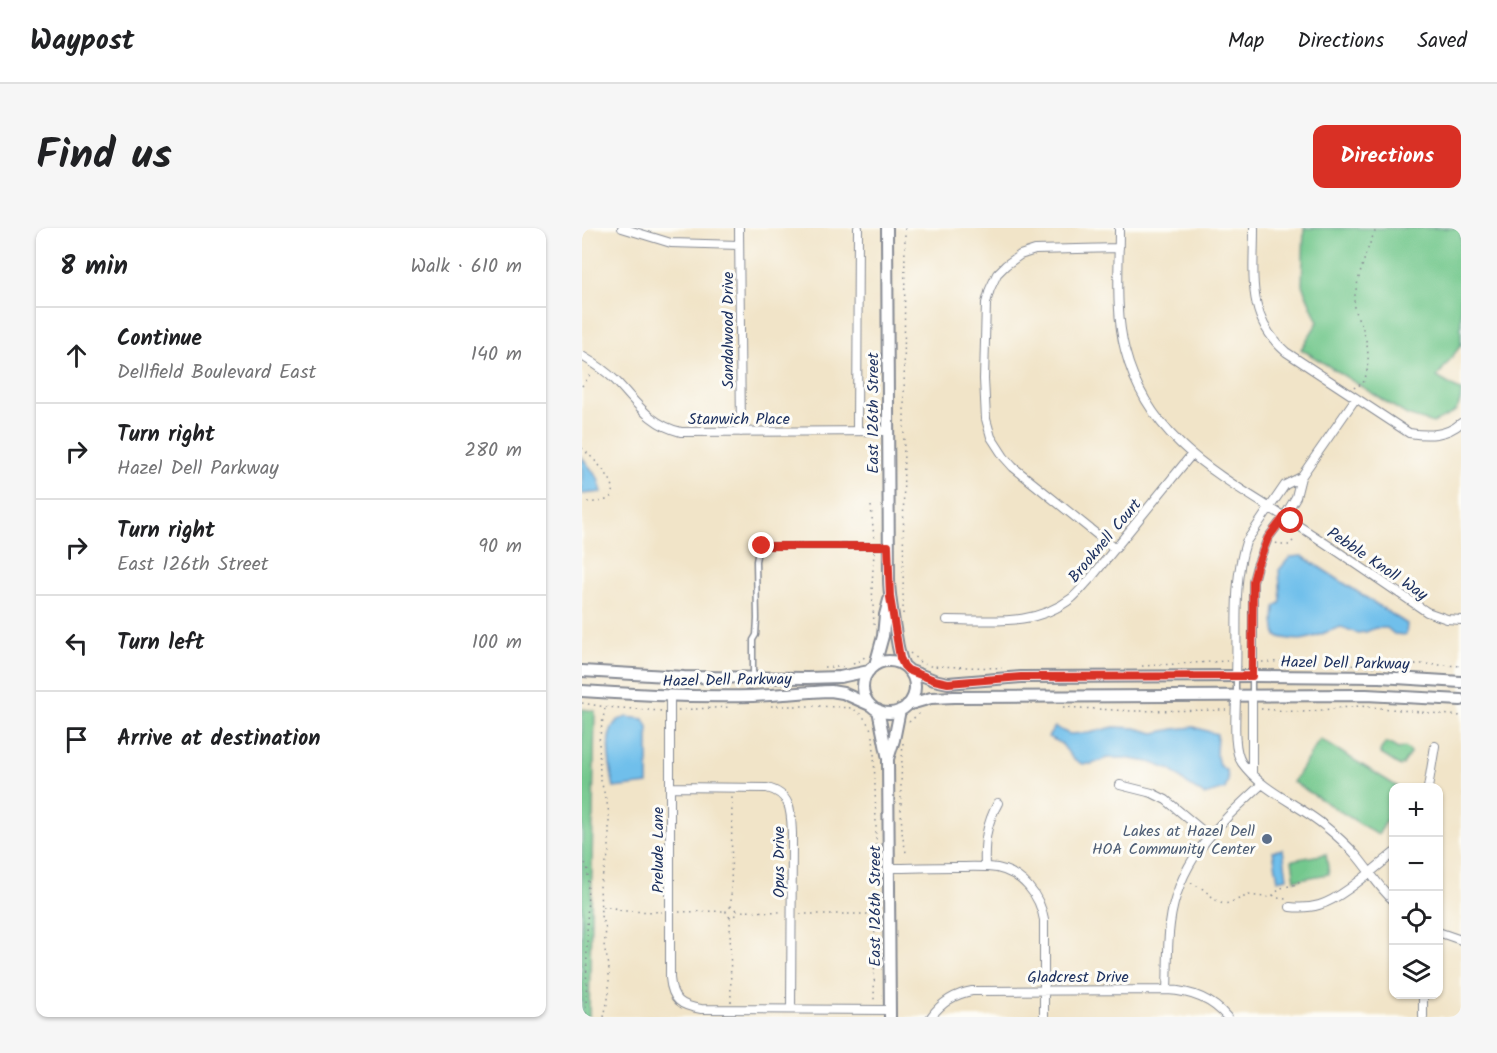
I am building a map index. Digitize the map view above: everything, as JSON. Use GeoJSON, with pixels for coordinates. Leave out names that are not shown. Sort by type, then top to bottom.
{"type":"FeatureCollection","features":[{"type":"Feature","properties":{"kind":"main road","name":"East 126th Street"},"geometry":{"type":"LineString","coordinates":[[886,228],[890,597],[898,652],[906,668]]}},
{"type":"Feature","properties":{"kind":"main road","name":"East 126th Street"},"geometry":{"type":"LineString","coordinates":[[872,668],[883,636],[890,597]]}},
{"type":"Feature","properties":{"kind":"main road"},"geometry":{"type":"LineString","coordinates":[[892,661],[906,668],[913,678],[915,688],[912,697],[903,708],[891,712],[874,707],[866,697],[863,688],[864,679],[872,668],[883,662],[892,661]]}},
{"type":"Feature","properties":{"kind":"main road","name":"Hazel Dell Parkway"},"geometry":{"type":"LineString","coordinates":[[582,671],[684,677],[753,678],[835,677],[872,668]]}},
{"type":"Feature","properties":{"kind":"main road","name":"Hazel Dell Parkway"},"geometry":{"type":"LineString","coordinates":[[906,668],[934,680],[954,683],[1021,677],[1252,676],[1380,677],[1461,682]]}},
{"type":"Feature","properties":{"kind":"main road","name":"Hazel Dell Parkway"},"geometry":{"type":"LineString","coordinates":[[582,691],[755,696],[831,691],[843,693],[874,707]]}},
{"type":"Feature","properties":{"kind":"main road","name":"Hazel Dell Parkway"},"geometry":{"type":"LineString","coordinates":[[903,708],[926,699],[945,697],[1366,695],[1461,700]]}},
{"type":"Feature","properties":{"kind":"main road","name":"East 126th Street"},"geometry":{"type":"LineString","coordinates":[[874,707],[888,759],[890,1013]]}},
{"type":"Feature","properties":{"kind":"main road","name":"East 126th Street"},"geometry":{"type":"LineString","coordinates":[[888,759],[903,708]]}},
{"type":"Feature","properties":{"kind":"street"},"geometry":{"type":"LineString","coordinates":[[622,228],[671,243],[739,245]]}},
{"type":"Feature","properties":{"kind":"street","name":"Sandalwood Drive"},"geometry":{"type":"LineString","coordinates":[[739,228],[741,432]]}},
{"type":"Feature","properties":{"kind":"street"},"geometry":{"type":"LineString","coordinates":[[857,431],[858,228]]}},
{"type":"Feature","properties":{"kind":"street","name":"Pebble Knoll Way"},"geometry":{"type":"LineString","coordinates":[[1119,228],[1120,323],[1125,350],[1144,398],[1165,429],[1212,470],[1427,612],[1447,619],[1461,620]]}},
{"type":"Feature","properties":{"kind":"street"},"geometry":{"type":"LineString","coordinates":[[1254,228],[1256,305],[1267,331],[1277,345],[1409,433],[1440,434],[1461,423]]}},
{"type":"Feature","properties":{"kind":"street"},"geometry":{"type":"LineString","coordinates":[[1115,549],[1004,457],[988,428],[984,379],[986,303],[997,274],[1006,265],[1020,255],[1035,250],[1119,248]]}},
{"type":"Feature","properties":{"kind":"street","name":"Stanwich Place"},"geometry":{"type":"LineString","coordinates":[[582,356],[608,375],[653,420],[662,426],[681,432],[887,431]]}},
{"type":"Feature","properties":{"kind":"street"},"geometry":{"type":"LineString","coordinates":[[1252,676],[1253,581],[1257,566],[1268,538],[1296,497],[1301,477],[1356,398]]}},
{"type":"Feature","properties":{"kind":"street","name":"Brooknell Court"},"geometry":{"type":"LineString","coordinates":[[947,620],[1023,619],[1049,612],[1074,596],[1192,454]]}},
{"type":"Feature","properties":{"kind":"street"},"geometry":{"type":"LineString","coordinates":[[1236,677],[1238,586],[1242,553],[1246,542],[1285,485],[1301,477]]}},
{"type":"Feature","properties":{"kind":"street","name":"Prelude Lane"},"geometry":{"type":"LineString","coordinates":[[670,695],[671,988],[685,1006],[701,1009],[731,1009]]}},
{"type":"Feature","properties":{"kind":"street"},"geometry":{"type":"LineString","coordinates":[[1236,696],[1238,751],[1243,764],[1262,784],[1326,827],[1351,850],[1389,895]]}},
{"type":"Feature","properties":{"kind":"street"},"geometry":{"type":"LineString","coordinates":[[1251,773],[1252,696]]}},
{"type":"Feature","properties":{"kind":"street"},"geometry":{"type":"LineString","coordinates":[[1429,783],[1435,746]]}},
{"type":"Feature","properties":{"kind":"street"},"geometry":{"type":"LineString","coordinates":[[1120,784],[1152,793],[1166,800],[1209,836]]}},
{"type":"Feature","properties":{"kind":"street"},"geometry":{"type":"LineString","coordinates":[[1167,990],[1170,924],[1184,872],[1209,836],[1262,784]]}},
{"type":"Feature","properties":{"kind":"street","name":"Opus Drive"},"geometry":{"type":"LineString","coordinates":[[670,787],[772,789],[782,795],[789,804],[791,814],[791,1009]]}},
{"type":"Feature","properties":{"kind":"street"},"geometry":{"type":"LineString","coordinates":[[985,867],[987,828],[998,803]]}},
{"type":"Feature","properties":{"kind":"street"},"geometry":{"type":"LineString","coordinates":[[1288,903],[1315,906],[1325,903],[1338,896],[1389,857]]}},
{"type":"Feature","properties":{"kind":"street"},"geometry":{"type":"LineString","coordinates":[[889,868],[997,868],[1015,874],[1031,889],[1041,906],[1044,920],[1044,1017]]}},
{"type":"Feature","properties":{"kind":"street"},"geometry":{"type":"LineString","coordinates":[[1443,936],[1461,940]]}},
{"type":"Feature","properties":{"kind":"street","name":"Gladcrest Drive"},"geometry":{"type":"LineString","coordinates":[[930,1017],[940,1005],[949,999],[965,992],[979,990],[1178,990],[1202,997],[1227,1017]]}},
{"type":"Feature","properties":{"kind":"street"},"geometry":{"type":"LineString","coordinates":[[1423,999],[1423,1017]]}},
{"type":"Feature","properties":{"kind":"street"},"geometry":{"type":"LineString","coordinates":[[731,1009],[874,1010],[890,1013]]}},
{"type":"Feature","properties":{"kind":"lane"},"geometry":{"type":"LineString","coordinates":[[753,678],[753,640],[756,634],[757,618],[756,561],[758,551],[762,546],[888,546]]}},
{"type":"Feature","properties":{"kind":"lane"},"geometry":{"type":"LineString","coordinates":[[1252,676],[1252,696]]}},
{"type":"Feature","properties":{"kind":"lane"},"geometry":{"type":"LineString","coordinates":[[1236,677],[1236,696]]}},
{"type":"Feature","properties":{"kind":"path"},"geometry":{"type":"LineString","coordinates":[[903,615],[905,228]]}},
{"type":"Feature","properties":{"kind":"path"},"geometry":{"type":"LineString","coordinates":[[1363,389],[1362,384],[1368,362],[1367,346],[1353,306],[1362,270],[1377,228]]}},
{"type":"Feature","properties":{"kind":"path"},"geometry":{"type":"LineString","coordinates":[[582,386],[591,373]]}},
{"type":"Feature","properties":{"kind":"path"},"geometry":{"type":"LineString","coordinates":[[1354,389],[1357,385],[1362,384]]}},
{"type":"Feature","properties":{"kind":"path"},"geometry":{"type":"LineString","coordinates":[[582,448],[609,478],[614,490],[610,497],[603,501],[582,502]]}},
{"type":"Feature","properties":{"kind":"path"},"geometry":{"type":"LineString","coordinates":[[871,506],[874,546],[873,627]]}},
{"type":"Feature","properties":{"kind":"path"},"geometry":{"type":"LineString","coordinates":[[1275,543],[1290,544],[1295,538]]}},
{"type":"Feature","properties":{"kind":"path"},"geometry":{"type":"LineString","coordinates":[[906,649],[921,663],[939,667]]}},
{"type":"Feature","properties":{"kind":"path"},"geometry":{"type":"LineString","coordinates":[[851,664],[862,660],[868,653]]}},
{"type":"Feature","properties":{"kind":"path"},"geometry":{"type":"LineString","coordinates":[[1262,662],[1313,661],[1363,667],[1421,664],[1461,666]]}},
{"type":"Feature","properties":{"kind":"path"},"geometry":{"type":"LineString","coordinates":[[582,703],[660,711]]}},
{"type":"Feature","properties":{"kind":"path"},"geometry":{"type":"LineString","coordinates":[[765,705],[851,708],[857,711],[870,726],[874,752],[876,823],[876,906],[872,915],[875,924],[874,1010]]}},
{"type":"Feature","properties":{"kind":"path"},"geometry":{"type":"LineString","coordinates":[[681,710],[734,706]]}},
{"type":"Feature","properties":{"kind":"path"},"geometry":{"type":"LineString","coordinates":[[1264,709],[1303,712],[1360,706],[1461,716]]}},
{"type":"Feature","properties":{"kind":"path"},"geometry":{"type":"LineString","coordinates":[[604,1017],[609,994],[609,965],[604,946],[606,929],[601,916],[600,885],[609,852],[609,816],[600,777],[598,741],[606,707]]}},
{"type":"Feature","properties":{"kind":"path"},"geometry":{"type":"LineString","coordinates":[[1055,707],[1131,711],[1227,710]]}},
{"type":"Feature","properties":{"kind":"path"},"geometry":{"type":"LineString","coordinates":[[906,726],[914,716],[922,711]]}},
{"type":"Feature","properties":{"kind":"path"},"geometry":{"type":"LineString","coordinates":[[904,739],[901,814],[906,853]]}},
{"type":"Feature","properties":{"kind":"path"},"geometry":{"type":"LineString","coordinates":[[731,1009],[730,917],[726,912],[731,907],[732,787]]}},
{"type":"Feature","properties":{"kind":"path"},"geometry":{"type":"LineString","coordinates":[[582,858],[588,870],[586,1017]]}},
{"type":"Feature","properties":{"kind":"path"},"geometry":{"type":"LineString","coordinates":[[1190,883],[1203,889],[1223,904],[1234,902],[1245,896],[1273,895],[1281,888],[1298,884],[1301,879]]}},
{"type":"Feature","properties":{"kind":"path"},"geometry":{"type":"LineString","coordinates":[[1273,895],[1288,903]]}},
{"type":"Feature","properties":{"kind":"path"},"geometry":{"type":"LineString","coordinates":[[731,907],[736,912]]}},
{"type":"Feature","properties":{"kind":"path"},"geometry":{"type":"LineString","coordinates":[[736,912],[872,915]]}},
{"type":"Feature","properties":{"kind":"path"},"geometry":{"type":"LineString","coordinates":[[730,917],[736,912]]}},
{"type":"Feature","properties":{"kind":"green space"},"geometry":{"type":"Polygon","coordinates":[[[1304,228],[1461,228],[1461,345],[1437,377],[1461,391],[1461,399],[1454,412],[1433,423],[1407,415],[1301,349],[1318,322],[1302,285],[1304,228]]]}},
{"type":"Feature","properties":{"kind":"green space"},"geometry":{"type":"Polygon","coordinates":[[[582,709],[595,711],[589,1017],[582,1017],[582,709]]]}},
{"type":"Feature","properties":{"kind":"green space"},"geometry":{"type":"Polygon","coordinates":[[[1320,739],[1392,783],[1389,783],[1389,817],[1378,835],[1293,782],[1320,739]]]}},
{"type":"Feature","properties":{"kind":"green space"},"geometry":{"type":"Polygon","coordinates":[[[1385,743],[1398,749],[1405,747],[1410,751],[1403,765],[1400,766],[1381,754],[1380,751],[1385,743]]]}},
{"type":"Feature","properties":{"kind":"green space"},"geometry":{"type":"Polygon","coordinates":[[[1326,854],[1329,874],[1295,880],[1292,860],[1326,854]]]}},
{"type":"Feature","properties":{"kind":"water"},"geometry":{"type":"Polygon","coordinates":[[[582,457],[598,478],[602,492],[582,494],[582,457]]]}},
{"type":"Feature","properties":{"kind":"water"},"geometry":{"type":"Polygon","coordinates":[[[1302,556],[1407,624],[1406,635],[1394,634],[1387,628],[1375,628],[1357,633],[1341,627],[1296,640],[1276,636],[1275,607],[1281,602],[1279,570],[1290,557],[1302,556]]]}},
{"type":"Feature","properties":{"kind":"water"},"geometry":{"type":"Polygon","coordinates":[[[626,717],[644,719],[648,727],[648,784],[614,788],[609,753],[610,735],[617,721],[626,717]]]}},
{"type":"Feature","properties":{"kind":"water"},"geometry":{"type":"Polygon","coordinates":[[[1055,727],[1069,734],[1089,733],[1114,727],[1135,728],[1154,733],[1194,727],[1217,734],[1216,753],[1219,765],[1227,771],[1228,781],[1225,789],[1204,795],[1171,770],[1149,762],[1107,758],[1092,764],[1082,764],[1073,759],[1061,743],[1048,737],[1055,727]]]}},
{"type":"Feature","properties":{"kind":"water"},"geometry":{"type":"Polygon","coordinates":[[[1283,849],[1287,878],[1278,880],[1273,851],[1283,849]]]}},
{"type":"Feature","properties":{"kind":"place","name":"Lakes at Hazel Dell HOA Community Center"},"geometry":{"type":"Point","coordinates":[1267,839]}},
{"type":"Feature","properties":{"kind":"route"},"geometry":{"type":"LineString","coordinates":[[762,546],[888,546],[890,597],[900,658],[908,670],[944,683],[1021,677],[1252,676],[1253,581],[1268,538],[1284,517],[1291,521]]}}]}
